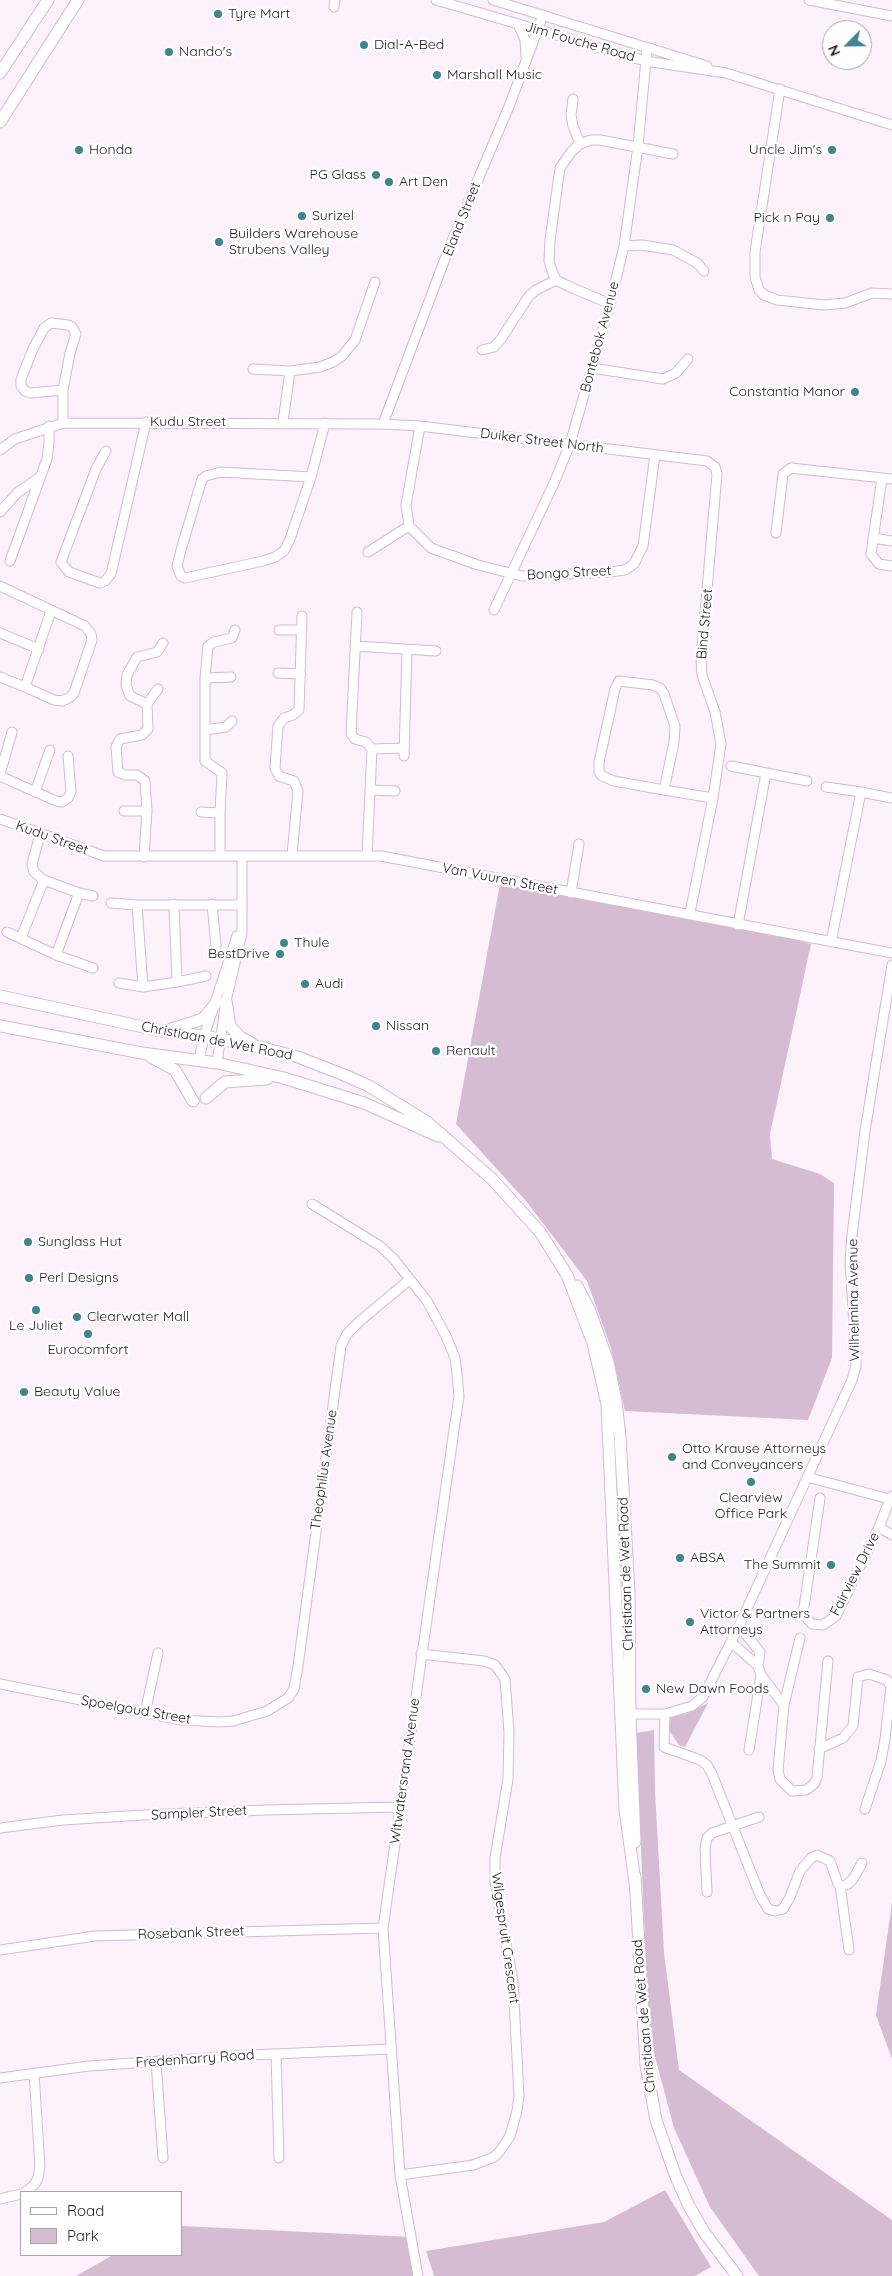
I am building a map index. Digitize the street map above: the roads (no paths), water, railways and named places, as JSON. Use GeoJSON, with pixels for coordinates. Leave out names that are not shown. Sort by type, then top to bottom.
{"type":"FeatureCollection","features":[{"type":"Feature","properties":{"kind":"main road"},"geometry":{"type":"LineString","coordinates":[[0,73],[48,0]]}},
{"type":"Feature","properties":{"kind":"main road"},"geometry":{"type":"LineString","coordinates":[[0,122],[78,0]]}},
{"type":"Feature","properties":{"kind":"main road","name":"Christiaan de Wet Road"},"geometry":{"type":"LineString","coordinates":[[0,996],[162,1031],[220,1038],[298,1056],[369,1086],[426,1122],[492,1179],[540,1232],[567,1275],[593,1343],[607,1404],[625,1714],[625,1809],[635,1883],[646,2065],[656,2120],[676,2177],[704,2232],[738,2276]]}},
{"type":"Feature","properties":{"kind":"main road"},"geometry":{"type":"LineString","coordinates":[[162,1031],[197,1022],[208,1015],[221,1002],[233,1031],[259,1047]]}},
{"type":"Feature","properties":{"kind":"main road","name":"Christiaan de Wet Road"},"geometry":{"type":"LineString","coordinates":[[0,1026],[142,1053],[199,1060],[284,1078],[364,1103],[399,1120],[445,1138]]}},
{"type":"Feature","properties":{"kind":"main road"},"geometry":{"type":"LineString","coordinates":[[142,1053],[175,1070],[194,1101]]}},
{"type":"Feature","properties":{"kind":"main road"},"geometry":{"type":"LineString","coordinates":[[206,1098],[220,1085],[232,1081],[284,1078]]}},
{"type":"Feature","properties":{"kind":"street","name":"Jim Fouche Road"},"geometry":{"type":"LineString","coordinates":[[436,0],[646,60],[726,73]]}},
{"type":"Feature","properties":{"kind":"street","name":"Jim Fouche Road"},"geometry":{"type":"LineString","coordinates":[[493,0],[892,125]]}},
{"type":"Feature","properties":{"kind":"street"},"geometry":{"type":"LineString","coordinates":[[809,0],[892,16]]}},
{"type":"Feature","properties":{"kind":"street","name":"Eland Street"},"geometry":{"type":"LineString","coordinates":[[383,424],[449,248],[526,62],[543,15]]}},
{"type":"Feature","properties":{"kind":"street"},"geometry":{"type":"LineString","coordinates":[[518,24],[525,40],[526,62]]}},
{"type":"Feature","properties":{"kind":"street","name":"Bontebok Avenue"},"geometry":{"type":"LineString","coordinates":[[494,610],[554,483],[570,444],[610,304],[624,246],[638,146],[647,49]]}},
{"type":"Feature","properties":{"kind":"street"},"geometry":{"type":"LineString","coordinates":[[780,89],[755,252],[754,270],[759,290],[764,295],[776,300],[824,305],[845,303],[872,293],[891,294]]}},
{"type":"Feature","properties":{"kind":"street"},"geometry":{"type":"LineString","coordinates":[[573,99],[573,126],[580,144]]}},
{"type":"Feature","properties":{"kind":"street"},"geometry":{"type":"LineString","coordinates":[[610,304],[578,292],[556,280],[549,261],[557,180],[563,160],[580,144],[600,140],[674,154]]}},
{"type":"Feature","properties":{"kind":"street"},"geometry":{"type":"LineString","coordinates":[[624,246],[673,250],[696,263],[704,271]]}},
{"type":"Feature","properties":{"kind":"street"},"geometry":{"type":"LineString","coordinates":[[482,350],[494,347],[501,339],[529,296],[536,290],[556,280]]}},
{"type":"Feature","properties":{"kind":"street"},"geometry":{"type":"LineString","coordinates":[[253,369],[290,371],[320,367],[342,356],[355,340],[375,282]]}},
{"type":"Feature","properties":{"kind":"street"},"geometry":{"type":"LineString","coordinates":[[63,390],[30,393],[21,386],[21,379],[33,349],[44,328],[51,323],[68,325],[72,327],[76,334],[70,353],[63,390],[63,423]]}},
{"type":"Feature","properties":{"kind":"street"},"geometry":{"type":"LineString","coordinates":[[592,368],[663,379],[676,373],[688,359]]}},
{"type":"Feature","properties":{"kind":"street"},"geometry":{"type":"LineString","coordinates":[[284,422],[290,371]]}},
{"type":"Feature","properties":{"kind":"street"},"geometry":{"type":"LineString","coordinates":[[106,451],[96,469],[61,562],[69,572],[100,583],[105,581],[111,574],[146,422]]}},
{"type":"Feature","properties":{"kind":"street","name":"Kudu Street"},"geometry":{"type":"LineString","coordinates":[[0,450],[15,439],[49,426],[63,423],[284,422],[383,424]]}},
{"type":"Feature","properties":{"kind":"street"},"geometry":{"type":"LineString","coordinates":[[311,477],[221,472],[202,479],[180,550],[178,566],[181,576],[185,578],[263,561],[275,557],[284,550],[290,539],[311,477],[324,423]]}},
{"type":"Feature","properties":{"kind":"street","name":"Duiker Street North"},"geometry":{"type":"LineString","coordinates":[[383,424],[420,426],[700,459]]}},
{"type":"Feature","properties":{"kind":"street"},"geometry":{"type":"LineString","coordinates":[[10,561],[41,477],[49,444],[49,426]]}},
{"type":"Feature","properties":{"kind":"street"},"geometry":{"type":"LineString","coordinates":[[368,552],[409,526],[406,505],[420,426]]}},
{"type":"Feature","properties":{"kind":"street","name":"Bongo Street"},"geometry":{"type":"LineString","coordinates":[[409,526],[430,548],[478,565],[511,572],[536,577],[625,570],[634,564],[644,541],[655,455]]}},
{"type":"Feature","properties":{"kind":"street","name":"Bind Street"},"geometry":{"type":"LineString","coordinates":[[690,913],[713,798],[721,744],[720,732],[706,690],[701,658],[717,474],[712,464],[700,459]]}},
{"type":"Feature","properties":{"kind":"street"},"geometry":{"type":"LineString","coordinates":[[776,533],[783,474],[791,468],[892,479]]}},
{"type":"Feature","properties":{"kind":"street"},"geometry":{"type":"LineString","coordinates":[[0,512],[17,493],[41,477]]}},
{"type":"Feature","properties":{"kind":"street"},"geometry":{"type":"LineString","coordinates":[[882,478],[871,554],[879,564],[892,566]]}},
{"type":"Feature","properties":{"kind":"street"},"geometry":{"type":"LineString","coordinates":[[873,538],[892,541]]}},
{"type":"Feature","properties":{"kind":"street"},"geometry":{"type":"LineString","coordinates":[[0,586],[85,626],[90,632],[92,640],[74,693],[62,701],[54,700],[0,677]]}},
{"type":"Feature","properties":{"kind":"street"},"geometry":{"type":"LineString","coordinates":[[25,687],[51,611]]}},
{"type":"Feature","properties":{"kind":"street"},"geometry":{"type":"LineString","coordinates":[[357,612],[352,734],[357,741],[368,743],[372,749],[367,854]]}},
{"type":"Feature","properties":{"kind":"street"},"geometry":{"type":"LineString","coordinates":[[292,855],[298,791],[294,782],[277,774],[276,759],[278,726],[284,718],[293,715],[299,710],[302,616]]}},
{"type":"Feature","properties":{"kind":"street"},"geometry":{"type":"LineString","coordinates":[[220,856],[222,772],[205,761],[206,649],[214,642],[232,638],[235,630]]}},
{"type":"Feature","properties":{"kind":"street"},"geometry":{"type":"LineString","coordinates":[[279,630],[302,630]]}},
{"type":"Feature","properties":{"kind":"street"},"geometry":{"type":"LineString","coordinates":[[0,633],[39,649]]}},
{"type":"Feature","properties":{"kind":"street"},"geometry":{"type":"LineString","coordinates":[[144,857],[147,811],[145,781],[137,775],[125,775],[118,772],[116,748],[120,739],[145,733],[149,723],[146,704],[144,701],[130,696],[126,685],[127,675],[133,661],[137,657],[157,652],[163,643]]}},
{"type":"Feature","properties":{"kind":"street"},"geometry":{"type":"LineString","coordinates":[[355,646],[436,651]]}},
{"type":"Feature","properties":{"kind":"street"},"geometry":{"type":"LineString","coordinates":[[372,749],[404,752],[407,650]]}},
{"type":"Feature","properties":{"kind":"street"},"geometry":{"type":"LineString","coordinates":[[278,673],[301,674]]}},
{"type":"Feature","properties":{"kind":"street"},"geometry":{"type":"LineString","coordinates":[[205,678],[231,677]]}},
{"type":"Feature","properties":{"kind":"street"},"geometry":{"type":"LineString","coordinates":[[664,790],[674,742],[675,726],[664,694],[661,689],[653,685],[620,682],[615,689],[599,762],[599,772],[608,780],[664,790],[713,798]]}},
{"type":"Feature","properties":{"kind":"street"},"geometry":{"type":"LineString","coordinates":[[146,704],[158,689]]}},
{"type":"Feature","properties":{"kind":"street"},"geometry":{"type":"LineString","coordinates":[[205,730],[226,727],[232,721]]}},
{"type":"Feature","properties":{"kind":"street"},"geometry":{"type":"LineString","coordinates":[[12,732],[0,775],[59,802],[68,798],[71,792],[68,756]]}},
{"type":"Feature","properties":{"kind":"street"},"geometry":{"type":"LineString","coordinates":[[35,792],[50,750]]}},
{"type":"Feature","properties":{"kind":"street"},"geometry":{"type":"LineString","coordinates":[[731,766],[807,781]]}},
{"type":"Feature","properties":{"kind":"street"},"geometry":{"type":"LineString","coordinates":[[738,925],[766,773]]}},
{"type":"Feature","properties":{"kind":"street"},"geometry":{"type":"LineString","coordinates":[[826,787],[892,798]]}},
{"type":"Feature","properties":{"kind":"street"},"geometry":{"type":"LineString","coordinates":[[370,790],[394,791]]}},
{"type":"Feature","properties":{"kind":"street"},"geometry":{"type":"LineString","coordinates":[[831,942],[860,792]]}},
{"type":"Feature","properties":{"kind":"street"},"geometry":{"type":"LineString","coordinates":[[124,810],[147,811]]}},
{"type":"Feature","properties":{"kind":"street"},"geometry":{"type":"LineString","coordinates":[[202,812],[220,813]]}},
{"type":"Feature","properties":{"kind":"street","name":"Kudu Street"},"geometry":{"type":"LineString","coordinates":[[0,819],[104,856]]}},
{"type":"Feature","properties":{"kind":"street"},"geometry":{"type":"LineString","coordinates":[[40,834],[32,864],[34,872],[44,880],[93,896]]}},
{"type":"Feature","properties":{"kind":"street"},"geometry":{"type":"LineString","coordinates":[[570,893],[579,844]]}},
{"type":"Feature","properties":{"kind":"street","name":"Van Vuuren Street"},"geometry":{"type":"LineString","coordinates":[[104,856],[367,854],[570,893],[690,913],[738,925],[892,953]]}},
{"type":"Feature","properties":{"kind":"street"},"geometry":{"type":"LineString","coordinates":[[199,1060],[204,1036],[221,1002],[240,946],[242,856]]}},
{"type":"Feature","properties":{"kind":"street"},"geometry":{"type":"LineString","coordinates":[[21,938],[44,880]]}},
{"type":"Feature","properties":{"kind":"street"},"geometry":{"type":"LineString","coordinates":[[56,955],[79,893]]}},
{"type":"Feature","properties":{"kind":"street"},"geometry":{"type":"LineString","coordinates":[[111,903],[137,905],[242,905]]}},
{"type":"Feature","properties":{"kind":"street"},"geometry":{"type":"LineString","coordinates":[[174,904],[177,982]]}},
{"type":"Feature","properties":{"kind":"street"},"geometry":{"type":"LineString","coordinates":[[212,904],[216,946]]}},
{"type":"Feature","properties":{"kind":"street"},"geometry":{"type":"LineString","coordinates":[[137,905],[143,987]]}},
{"type":"Feature","properties":{"kind":"street"},"geometry":{"type":"LineString","coordinates":[[7,932],[56,955],[93,968]]}},
{"type":"Feature","properties":{"kind":"street","name":"Wilhelmina Avenue"},"geometry":{"type":"LineString","coordinates":[[625,1714],[665,1714],[692,1706],[703,1697],[739,1626],[852,1380],[856,1366],[850,1261],[852,1235],[892,965]]}},
{"type":"Feature","properties":{"kind":"street"},"geometry":{"type":"LineString","coordinates":[[119,983],[143,987],[206,976]]}},
{"type":"Feature","properties":{"kind":"street"},"geometry":{"type":"LineString","coordinates":[[217,1064],[221,1002]]}},
{"type":"Feature","properties":{"kind":"street","name":"Witwatersrand Avenue"},"geometry":{"type":"LineString","coordinates":[[312,1204],[380,1246],[393,1258],[427,1301],[446,1336],[455,1358],[459,1397],[383,1928],[400,2175],[418,2276]]}},
{"type":"Feature","properties":{"kind":"street","name":"Theophilus Avenue"},"geometry":{"type":"LineString","coordinates":[[294,1689],[342,1346],[348,1334],[361,1320],[409,1280]]}},
{"type":"Feature","properties":{"kind":"street","name":"Fairview Drive"},"geometry":{"type":"LineString","coordinates":[[807,1477],[891,1497],[879,1527],[836,1616],[823,1625],[812,1624],[806,1620],[803,1614],[820,1498]]}},
{"type":"Feature","properties":{"kind":"street","name":"Fairview Drive"},"geometry":{"type":"LineString","coordinates":[[879,1527],[892,1535]]}},
{"type":"Feature","properties":{"kind":"street"},"geometry":{"type":"LineString","coordinates":[[739,1626],[760,1652],[758,1666]]}},
{"type":"Feature","properties":{"kind":"street"},"geometry":{"type":"LineString","coordinates":[[800,1638],[784,1705],[778,1770],[784,1786],[799,1792],[806,1790],[814,1784],[817,1778],[828,1660]]}},
{"type":"Feature","properties":{"kind":"street"},"geometry":{"type":"LineString","coordinates":[[731,1642],[758,1666],[762,1675],[784,1705]]}},
{"type":"Feature","properties":{"kind":"street"},"geometry":{"type":"LineString","coordinates":[[145,1713],[158,1653]]}},
{"type":"Feature","properties":{"kind":"street","name":"Wilgespruit Crescent"},"geometry":{"type":"LineString","coordinates":[[400,2175],[472,2165],[494,2157],[510,2136],[519,2096],[513,1980],[495,1882],[495,1858],[508,1779],[509,1732],[504,1679],[495,1665],[484,1661],[421,1654]]}},
{"type":"Feature","properties":{"kind":"street"},"geometry":{"type":"LineString","coordinates":[[819,1749],[843,1738],[852,1726],[858,1677],[870,1674],[887,1680],[891,1687],[884,1746],[877,1776],[865,1809]]}},
{"type":"Feature","properties":{"kind":"street"},"geometry":{"type":"LineString","coordinates":[[748,1750],[762,1675]]}},
{"type":"Feature","properties":{"kind":"street","name":"Spoelgoud Street"},"geometry":{"type":"LineString","coordinates":[[0,1684],[181,1720],[219,1722],[233,1721],[267,1711],[282,1703],[294,1689]]}},
{"type":"Feature","properties":{"kind":"street"},"geometry":{"type":"LineString","coordinates":[[665,1714],[664,1747],[700,1760],[707,1765],[734,1826],[760,1895],[768,1909],[775,1911],[783,1909],[800,1871],[811,1858],[817,1855],[830,1861],[836,1880],[840,1885],[849,1950]]}},
{"type":"Feature","properties":{"kind":"street","name":"Sampler Street"},"geometry":{"type":"LineString","coordinates":[[0,1828],[63,1820],[143,1815],[400,1807]]}},
{"type":"Feature","properties":{"kind":"street"},"geometry":{"type":"LineString","coordinates":[[707,1892],[705,1849],[707,1838],[712,1833],[759,1817]]}},
{"type":"Feature","properties":{"kind":"street"},"geometry":{"type":"LineString","coordinates":[[840,1885],[848,1884],[862,1863]]}},
{"type":"Feature","properties":{"kind":"street","name":"Rosebank Street"},"geometry":{"type":"LineString","coordinates":[[0,1950],[95,1936],[383,1928]]}},
{"type":"Feature","properties":{"kind":"street","name":"Fredenharry Road"},"geometry":{"type":"LineString","coordinates":[[0,2078],[89,2066],[391,2049]]}},
{"type":"Feature","properties":{"kind":"street"},"geometry":{"type":"LineString","coordinates":[[276,2054],[279,2158]]}},
{"type":"Feature","properties":{"kind":"street"},"geometry":{"type":"LineString","coordinates":[[156,2062],[163,2158]]}},
{"type":"Feature","properties":{"kind":"street"},"geometry":{"type":"LineString","coordinates":[[26,2191],[34,2185],[38,2178],[40,2166],[34,2073]]}},
{"type":"Feature","properties":{"kind":"street"},"geometry":{"type":"LineString","coordinates":[[0,2199],[20,2194]]}},
{"type":"Feature","properties":{"kind":"place","name":"Tyre Mart"},"geometry":{"type":"Point","coordinates":[218,14]}},
{"type":"Feature","properties":{"kind":"place","name":"Dial-A-Bed"},"geometry":{"type":"Point","coordinates":[364,45]}},
{"type":"Feature","properties":{"kind":"place","name":"Nando's"},"geometry":{"type":"Point","coordinates":[169,52]}},
{"type":"Feature","properties":{"kind":"place","name":"Marshall Music"},"geometry":{"type":"Point","coordinates":[437,75]}},
{"type":"Feature","properties":{"kind":"place","name":"Honda"},"geometry":{"type":"Point","coordinates":[79,150]}},
{"type":"Feature","properties":{"kind":"place","name":"Uncle Jim's"},"geometry":{"type":"Point","coordinates":[832,150]}},
{"type":"Feature","properties":{"kind":"place","name":"PG Glass"},"geometry":{"type":"Point","coordinates":[376,175]}},
{"type":"Feature","properties":{"kind":"place","name":"Art Den"},"geometry":{"type":"Point","coordinates":[389,182]}},
{"type":"Feature","properties":{"kind":"place","name":"Surizel"},"geometry":{"type":"Point","coordinates":[302,216]}},
{"type":"Feature","properties":{"kind":"place","name":"Pick n Pay"},"geometry":{"type":"Point","coordinates":[830,218]}},
{"type":"Feature","properties":{"kind":"place","name":"Builders Warehouse Strubens Valley"},"geometry":{"type":"Point","coordinates":[219,242]}},
{"type":"Feature","properties":{"kind":"place","name":"Constantia Manor"},"geometry":{"type":"Point","coordinates":[855,392]}},
{"type":"Feature","properties":{"kind":"place","name":"Thule"},"geometry":{"type":"Point","coordinates":[284,943]}},
{"type":"Feature","properties":{"kind":"place","name":"BestDrive"},"geometry":{"type":"Point","coordinates":[280,954]}},
{"type":"Feature","properties":{"kind":"place","name":"Audi"},"geometry":{"type":"Point","coordinates":[305,984]}},
{"type":"Feature","properties":{"kind":"place","name":"Nissan"},"geometry":{"type":"Point","coordinates":[376,1026]}},
{"type":"Feature","properties":{"kind":"place","name":"Renault"},"geometry":{"type":"Point","coordinates":[436,1051]}},
{"type":"Feature","properties":{"kind":"place","name":"Sunglass Hut"},"geometry":{"type":"Point","coordinates":[28,1242]}},
{"type":"Feature","properties":{"kind":"place","name":"Perl Designs"},"geometry":{"type":"Point","coordinates":[29,1278]}},
{"type":"Feature","properties":{"kind":"place","name":"Le Juliet"},"geometry":{"type":"Point","coordinates":[36,1310]}},
{"type":"Feature","properties":{"kind":"place","name":"Clearwater Mall"},"geometry":{"type":"Point","coordinates":[77,1317]}},
{"type":"Feature","properties":{"kind":"place","name":"Eurocomfort"},"geometry":{"type":"Point","coordinates":[88,1334]}},
{"type":"Feature","properties":{"kind":"place","name":"Beauty Value"},"geometry":{"type":"Point","coordinates":[24,1392]}},
{"type":"Feature","properties":{"kind":"place","name":"Otto Krause Attorneys and Conveyancers"},"geometry":{"type":"Point","coordinates":[672,1457]}},
{"type":"Feature","properties":{"kind":"place","name":"Clearview Office Park"},"geometry":{"type":"Point","coordinates":[751,1482]}},
{"type":"Feature","properties":{"kind":"place","name":"ABSA"},"geometry":{"type":"Point","coordinates":[680,1558]}},
{"type":"Feature","properties":{"kind":"place","name":"The Summit"},"geometry":{"type":"Point","coordinates":[831,1565]}},
{"type":"Feature","properties":{"kind":"place","name":"Victor & Partners Attorneys"},"geometry":{"type":"Point","coordinates":[690,1622]}},
{"type":"Feature","properties":{"kind":"place","name":"New Dawn Foods"},"geometry":{"type":"Point","coordinates":[646,1689]}}]}
